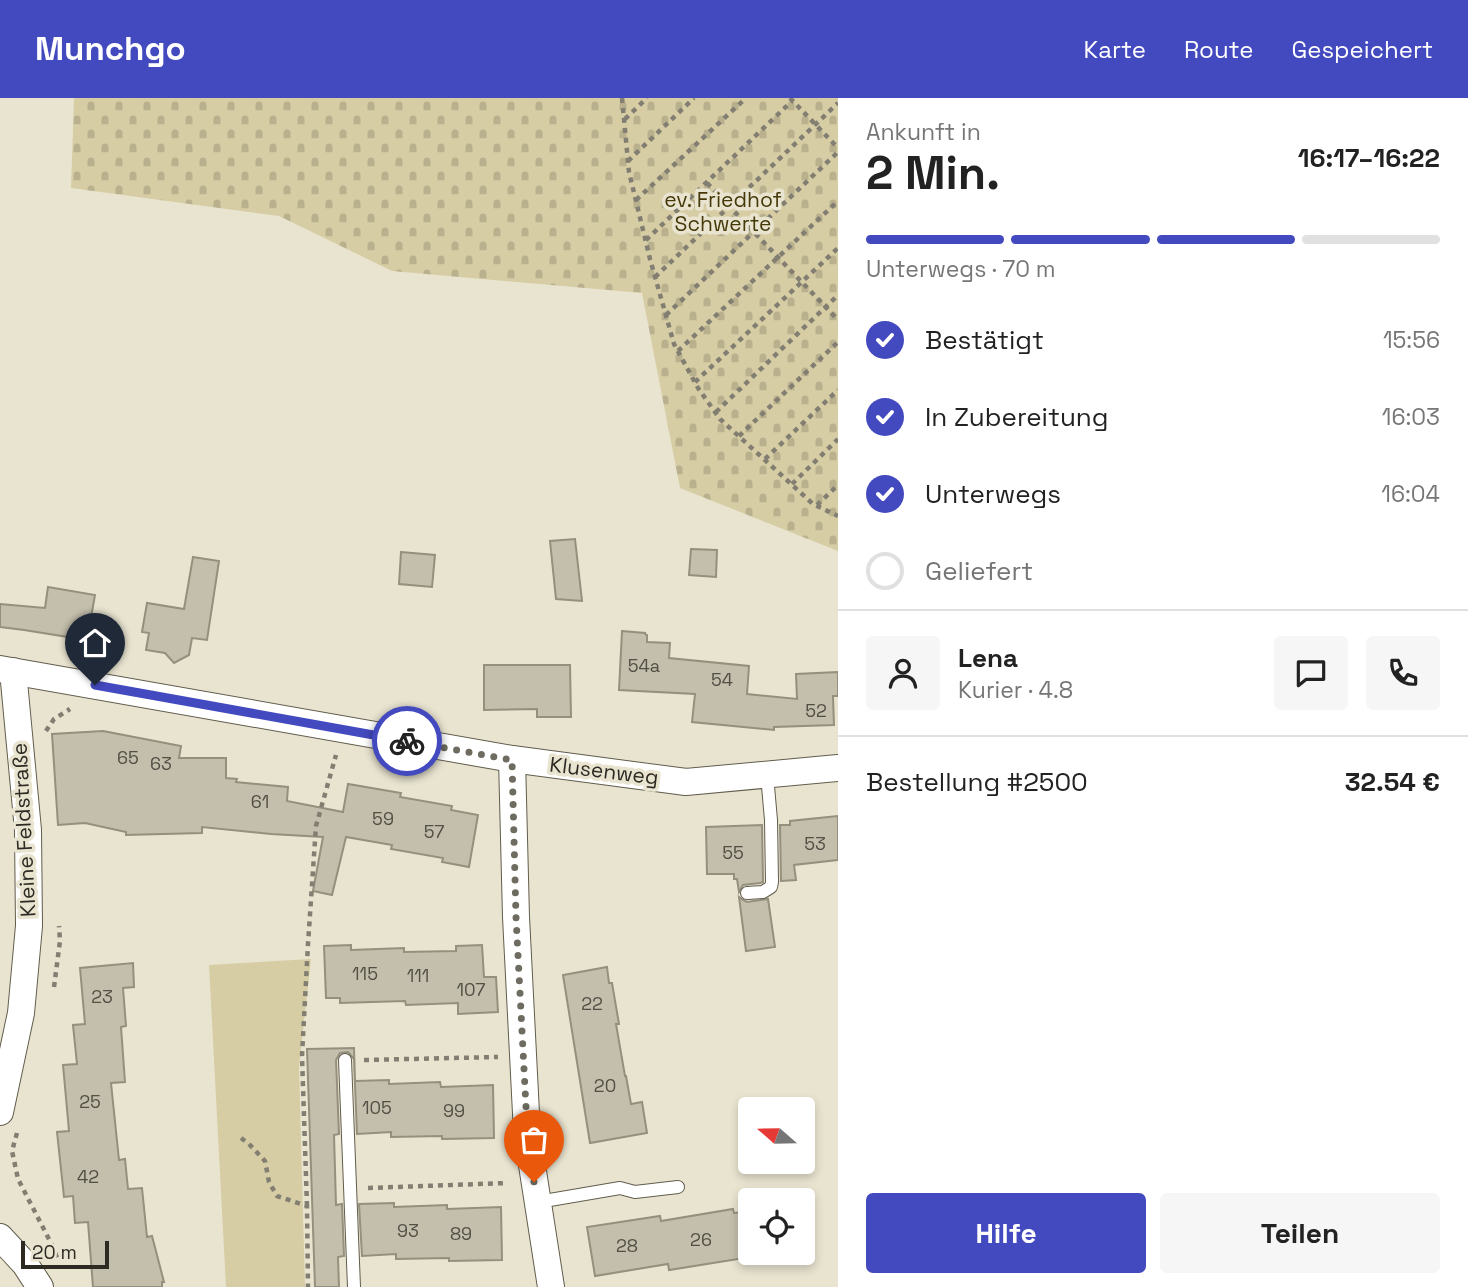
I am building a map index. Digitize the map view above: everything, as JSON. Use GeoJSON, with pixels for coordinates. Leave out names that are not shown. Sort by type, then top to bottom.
{"type":"FeatureCollection","features":[{"type":"Feature","properties":{"kind":"street","name":"Klusenweg"},"geometry":{"type":"LineString","coordinates":[[9,671],[512,760],[686,782],[838,768]]}},
{"type":"Feature","properties":{"kind":"street","name":"Kleine Feldstraße"},"geometry":{"type":"LineString","coordinates":[[0,1112],[21,1013],[29,926],[28,830],[9,671]]}},
{"type":"Feature","properties":{"kind":"street"},"geometry":{"type":"LineString","coordinates":[[512,760],[516,917],[527,1133],[551,1287]]}},
{"type":"Feature","properties":{"kind":"street"},"geometry":{"type":"LineString","coordinates":[[0,1237],[25,1264],[40,1287]]}},
{"type":"Feature","properties":{"kind":"lane"},"geometry":{"type":"LineString","coordinates":[[747,892],[762,892],[771,887],[772,882],[767,775]]}},
{"type":"Feature","properties":{"kind":"lane"},"geometry":{"type":"LineString","coordinates":[[345,1060],[354,1287]]}},
{"type":"Feature","properties":{"kind":"lane"},"geometry":{"type":"LineString","coordinates":[[536,1192],[620,1188],[635,1192],[678,1187]]}},
{"type":"Feature","properties":{"kind":"path"},"geometry":{"type":"LineString","coordinates":[[622,98],[629,172],[655,277],[678,351],[716,412],[739,436],[817,505],[838,516]]}},
{"type":"Feature","properties":{"kind":"path"},"geometry":{"type":"LineString","coordinates":[[624,120],[647,98]]}},
{"type":"Feature","properties":{"kind":"path"},"geometry":{"type":"LineString","coordinates":[[628,161],[695,98]]}},
{"type":"Feature","properties":{"kind":"path"},"geometry":{"type":"LineString","coordinates":[[636,200],[746,98]]}},
{"type":"Feature","properties":{"kind":"path"},"geometry":{"type":"LineString","coordinates":[[798,107],[801,98]]}},
{"type":"Feature","properties":{"kind":"path"},"geometry":{"type":"LineString","coordinates":[[646,240],[791,99],[838,150],[666,315]]}},
{"type":"Feature","properties":{"kind":"path"},"geometry":{"type":"LineString","coordinates":[[655,277],[838,103]]}},
{"type":"Feature","properties":{"kind":"path"},"geometry":{"type":"LineString","coordinates":[[707,183],[838,320]]}},
{"type":"Feature","properties":{"kind":"path"},"geometry":{"type":"LineString","coordinates":[[678,351],[838,201]]}},
{"type":"Feature","properties":{"kind":"path"},"geometry":{"type":"LineString","coordinates":[[695,382],[838,248]]}},
{"type":"Feature","properties":{"kind":"path"},"geometry":{"type":"LineString","coordinates":[[716,412],[838,295]]}},
{"type":"Feature","properties":{"kind":"path"},"geometry":{"type":"LineString","coordinates":[[739,436],[838,342]]}},
{"type":"Feature","properties":{"kind":"path"},"geometry":{"type":"LineString","coordinates":[[764,459],[838,390]]}},
{"type":"Feature","properties":{"kind":"path"},"geometry":{"type":"LineString","coordinates":[[792,484],[838,439]]}},
{"type":"Feature","properties":{"kind":"path"},"geometry":{"type":"LineString","coordinates":[[817,505],[838,485]]}},
{"type":"Feature","properties":{"kind":"path"},"geometry":{"type":"LineString","coordinates":[[308,1287],[302,1056],[316,826],[343,730]]}},
{"type":"Feature","properties":{"kind":"path"},"geometry":{"type":"LineString","coordinates":[[345,1060],[523,1056]]}},
{"type":"Feature","properties":{"kind":"path"},"geometry":{"type":"LineString","coordinates":[[241,1138],[265,1161],[269,1182],[277,1196],[307,1206]]}},
{"type":"Feature","properties":{"kind":"path"},"geometry":{"type":"LineString","coordinates":[[350,1188],[536,1192]]}},
{"type":"Feature","properties":{"kind":"green space","name":"ev. Friedhof Schwerte"},"geometry":{"type":"Polygon","coordinates":[[[74,98],[838,98],[838,551],[680,488],[642,293],[392,271],[279,216],[71,188],[74,98]]]}},
{"type":"Feature","properties":{"kind":"green space"},"geometry":{"type":"Polygon","coordinates":[[[311,959],[299,1067],[305,1287],[226,1287],[209,965],[311,959]]]}},
{"type":"Feature","properties":{"kind":"building"},"geometry":{"type":"Polygon","coordinates":[[[575,539],[582,601],[556,599],[550,541],[575,539]]]}},
{"type":"Feature","properties":{"kind":"building"},"geometry":{"type":"Polygon","coordinates":[[[691,549],[717,550],[716,577],[689,575],[691,549]]]}},
{"type":"Feature","properties":{"kind":"building"},"geometry":{"type":"Polygon","coordinates":[[[401,552],[435,555],[432,587],[399,584],[401,552]]]}},
{"type":"Feature","properties":{"kind":"building"},"geometry":{"type":"Polygon","coordinates":[[[193,557],[219,561],[207,640],[192,638],[189,655],[174,663],[165,653],[146,650],[149,633],[142,632],[147,603],[184,609],[193,557]]]}},
{"type":"Feature","properties":{"kind":"building"},"geometry":{"type":"Polygon","coordinates":[[[48,587],[95,595],[87,640],[0,627],[0,604],[45,608],[48,587]]]}},
{"type":"Feature","properties":{"kind":"building"},"geometry":{"type":"Polygon","coordinates":[[[622,631],[645,633],[647,642],[670,643],[669,658],[749,666],[747,694],[797,699],[796,674],[838,672],[838,696],[833,696],[834,725],[774,727],[774,730],[692,722],[695,694],[619,690],[622,631]]]}},
{"type":"Feature","properties":{"kind":"building"},"geometry":{"type":"Polygon","coordinates":[[[484,665],[570,665],[571,717],[537,717],[537,709],[484,710],[484,665]]]}},
{"type":"Feature","properties":{"kind":"building"},"geometry":{"type":"Polygon","coordinates":[[[103,731],[181,746],[179,758],[226,758],[226,778],[237,779],[236,782],[288,787],[287,801],[343,812],[348,784],[401,793],[400,797],[452,806],[451,810],[478,815],[469,867],[442,862],[443,858],[391,849],[392,845],[346,837],[332,895],[313,891],[323,837],[202,827],[202,833],[126,835],[126,832],[85,823],[58,825],[52,734],[103,731]]]}},
{"type":"Feature","properties":{"kind":"building"},"geometry":{"type":"Polygon","coordinates":[[[838,816],[838,860],[794,865],[796,880],[781,881],[780,825],[790,825],[790,821],[838,816]]]}},
{"type":"Feature","properties":{"kind":"building"},"geometry":{"type":"Polygon","coordinates":[[[762,825],[763,882],[743,885],[739,892],[734,874],[707,874],[706,827],[762,825]]]}},
{"type":"Feature","properties":{"kind":"building"},"geometry":{"type":"Polygon","coordinates":[[[739,897],[747,902],[768,899],[775,947],[746,951],[739,897]]]}},
{"type":"Feature","properties":{"kind":"building"},"geometry":{"type":"Polygon","coordinates":[[[351,945],[351,950],[404,948],[404,952],[456,951],[456,946],[482,945],[484,977],[496,977],[498,1012],[458,1014],[458,1003],[340,1003],[340,998],[326,998],[324,946],[351,945]]]}},
{"type":"Feature","properties":{"kind":"building"},"geometry":{"type":"Polygon","coordinates":[[[133,963],[134,987],[123,988],[126,1026],[121,1027],[125,1082],[111,1083],[119,1160],[125,1159],[128,1189],[142,1188],[147,1237],[152,1236],[164,1282],[162,1287],[93,1287],[88,1222],[75,1223],[73,1196],[64,1197],[57,1132],[69,1131],[63,1065],[77,1064],[73,1025],[85,1024],[80,968],[133,963]]]}},
{"type":"Feature","properties":{"kind":"building"},"geometry":{"type":"Polygon","coordinates":[[[607,967],[609,983],[612,983],[619,1024],[616,1024],[631,1104],[642,1102],[647,1133],[590,1143],[563,975],[607,967]]]}},
{"type":"Feature","properties":{"kind":"building"},"geometry":{"type":"Polygon","coordinates":[[[354,1048],[355,1081],[389,1080],[389,1084],[440,1082],[441,1087],[493,1085],[494,1138],[391,1137],[391,1132],[357,1134],[354,1059],[348,1052],[340,1053],[336,1060],[339,1134],[334,1135],[336,1205],[342,1204],[344,1256],[338,1257],[339,1287],[315,1287],[307,1049],[354,1048]]]}},
{"type":"Feature","properties":{"kind":"building"},"geometry":{"type":"Polygon","coordinates":[[[394,1203],[394,1207],[447,1205],[447,1209],[501,1207],[502,1260],[396,1259],[396,1254],[362,1256],[359,1204],[394,1203]]]}},
{"type":"Feature","properties":{"kind":"building"},"geometry":{"type":"Polygon","coordinates":[[[733,1209],[734,1213],[738,1213],[738,1259],[669,1270],[668,1264],[595,1276],[587,1227],[660,1216],[661,1221],[733,1209]]]}},
{"type":"Feature","properties":{"kind":"way so far"},"geometry":{"type":"LineString","coordinates":[[407,741],[512,760],[516,917],[527,1133],[534,1182]]}},
{"type":"Feature","properties":{"kind":"route"},"geometry":{"type":"LineString","coordinates":[[95,685],[407,741]]}}]}
